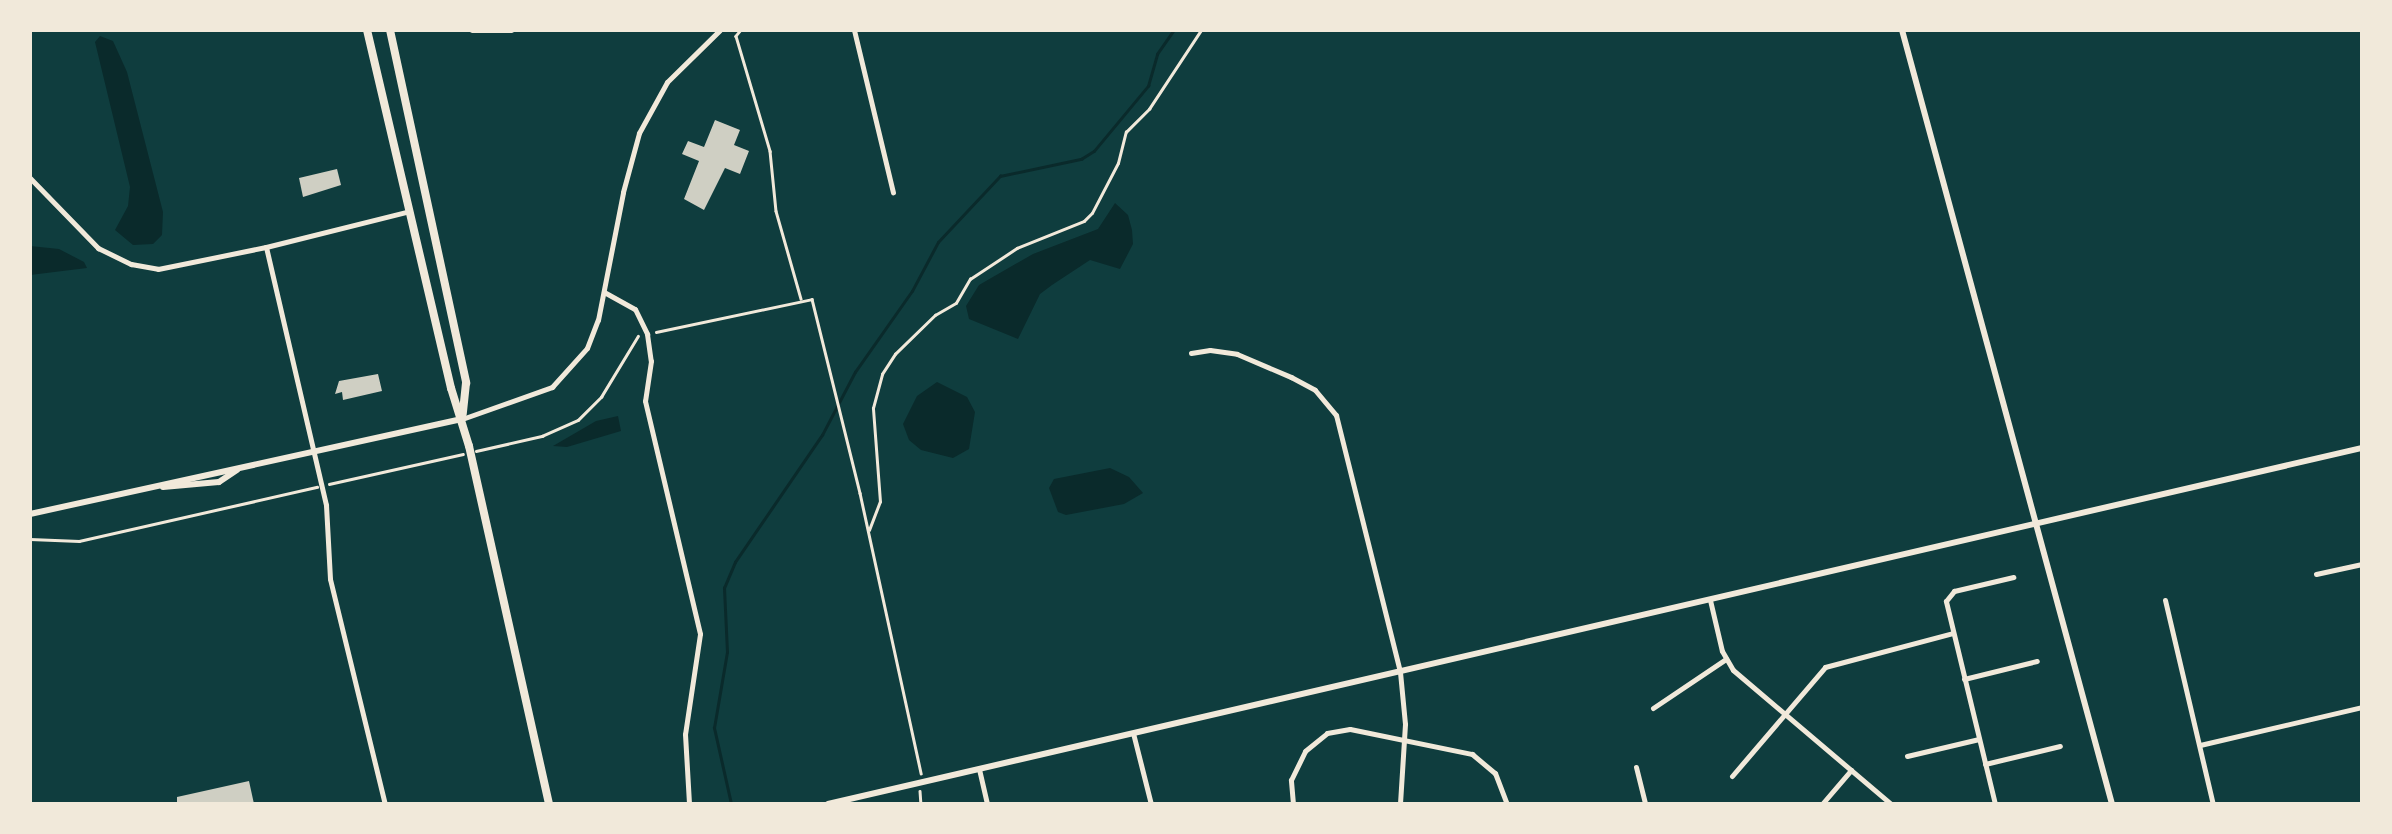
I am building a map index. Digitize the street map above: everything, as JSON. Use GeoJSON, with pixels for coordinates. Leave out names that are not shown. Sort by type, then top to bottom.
{"type":"FeatureCollection","features":[{"type":"Feature","properties":{"kind":"main road"},"geometry":{"type":"LineString","coordinates":[[367,30],[450,388],[462,419],[549,804]]}},
{"type":"Feature","properties":{"kind":"main road"},"geometry":{"type":"LineString","coordinates":[[390,30],[466,383],[462,419]]}},
{"type":"Feature","properties":{"kind":"street"},"geometry":{"type":"LineString","coordinates":[[472,30],[511,30]]}},
{"type":"Feature","properties":{"kind":"street"},"geometry":{"type":"LineString","coordinates":[[30,514],[462,419],[525,400],[558,382],[588,348],[604,292],[628,170],[644,122],[667,82],[720,30]]}},
{"type":"Feature","properties":{"kind":"street"},"geometry":{"type":"LineString","coordinates":[[854,30],[893,192]]}},
{"type":"Feature","properties":{"kind":"street"},"geometry":{"type":"LineString","coordinates":[[1902,30],[2040,524],[2112,804]]}},
{"type":"Feature","properties":{"kind":"street"},"geometry":{"type":"LineString","coordinates":[[30,178],[83,236],[106,254],[131,264],[168,269],[410,210]]}},
{"type":"Feature","properties":{"kind":"street"},"geometry":{"type":"LineString","coordinates":[[266,248],[326,506],[330,579],[385,804]]}},
{"type":"Feature","properties":{"kind":"street"},"geometry":{"type":"LineString","coordinates":[[604,292],[635,309],[648,334],[651,361],[645,401],[700,634],[685,734],[689,804]]}},
{"type":"Feature","properties":{"kind":"street"},"geometry":{"type":"LineString","coordinates":[[1191,353],[1210,350],[1237,354],[1291,377],[1315,390],[1336,416],[1400,672],[1404,738],[1400,804]]}},
{"type":"Feature","properties":{"kind":"street"},"geometry":{"type":"LineString","coordinates":[[828,804],[2362,448]]}},
{"type":"Feature","properties":{"kind":"street"},"geometry":{"type":"LineString","coordinates":[[2316,574],[2362,564]]}},
{"type":"Feature","properties":{"kind":"street"},"geometry":{"type":"LineString","coordinates":[[1995,804],[1946,605],[1950,594],[2013,576]]}},
{"type":"Feature","properties":{"kind":"street"},"geometry":{"type":"LineString","coordinates":[[1710,600],[1726,660],[1743,681],[1891,804]]}},
{"type":"Feature","properties":{"kind":"street"},"geometry":{"type":"LineString","coordinates":[[2165,600],[2213,804]]}},
{"type":"Feature","properties":{"kind":"street"},"geometry":{"type":"LineString","coordinates":[[1732,776],[1812,679],[1832,664],[1952,632]]}},
{"type":"Feature","properties":{"kind":"street"},"geometry":{"type":"LineString","coordinates":[[1653,708],[1726,660]]}},
{"type":"Feature","properties":{"kind":"street"},"geometry":{"type":"LineString","coordinates":[[1964,679],[2037,661]]}},
{"type":"Feature","properties":{"kind":"street"},"geometry":{"type":"LineString","coordinates":[[2200,746],[2362,707]]}},
{"type":"Feature","properties":{"kind":"street"},"geometry":{"type":"LineString","coordinates":[[1293,804],[1291,780],[1297,762],[1326,734],[1355,730],[1478,757],[1499,779],[1508,804]]}},
{"type":"Feature","properties":{"kind":"street"},"geometry":{"type":"LineString","coordinates":[[1133,734],[1151,804]]}},
{"type":"Feature","properties":{"kind":"street"},"geometry":{"type":"LineString","coordinates":[[1906,756],[1978,738]]}},
{"type":"Feature","properties":{"kind":"street"},"geometry":{"type":"LineString","coordinates":[[1985,764],[2060,746]]}},
{"type":"Feature","properties":{"kind":"street"},"geometry":{"type":"LineString","coordinates":[[1636,767],[1645,804]]}},
{"type":"Feature","properties":{"kind":"street"},"geometry":{"type":"LineString","coordinates":[[978,769],[987,804]]}},
{"type":"Feature","properties":{"kind":"street"},"geometry":{"type":"LineString","coordinates":[[1822,804],[1850,770]]}},
{"type":"Feature","properties":{"kind":"path"},"geometry":{"type":"LineString","coordinates":[[742,30],[736,36],[770,151],[776,211],[801,300]]}},
{"type":"Feature","properties":{"kind":"path"},"geometry":{"type":"LineString","coordinates":[[869,531],[880,502],[873,408],[882,374],[895,354],[935,315],[956,303],[970,280],[1018,248],[1084,221],[1092,213],[1118,163],[1126,132],[1160,94],[1201,30]]}},
{"type":"Feature","properties":{"kind":"path"},"geometry":{"type":"LineString","coordinates":[[30,539],[79,541],[538,437],[572,424],[591,408],[636,337],[812,299],[869,531],[921,774]]}},
{"type":"Feature","properties":{"kind":"path"},"geometry":{"type":"LineString","coordinates":[[920,798],[921,804]]}},
{"type":"Feature","properties":{"kind":"water"},"geometry":{"type":"Polygon","coordinates":[[[100,36],[113,41],[127,72],[163,212],[162,235],[153,244],[133,245],[115,230],[128,206],[130,187],[95,42],[100,36]]]}},
{"type":"Feature","properties":{"kind":"water"},"geometry":{"type":"Polygon","coordinates":[[[1115,203],[1128,215],[1132,230],[1133,244],[1120,269],[1090,260],[1052,285],[1040,294],[1018,339],[969,319],[966,306],[979,285],[1033,254],[1098,229],[1115,203]]]}},
{"type":"Feature","properties":{"kind":"water"},"geometry":{"type":"Polygon","coordinates":[[[30,246],[59,249],[84,262],[87,268],[30,275],[30,246]]]}},
{"type":"Feature","properties":{"kind":"water"},"geometry":{"type":"Polygon","coordinates":[[[937,382],[967,397],[975,412],[969,449],[953,458],[921,450],[909,440],[903,424],[917,396],[937,382]]]}},
{"type":"Feature","properties":{"kind":"water"},"geometry":{"type":"Polygon","coordinates":[[[618,416],[621,431],[567,447],[553,446],[596,421],[618,416]]]}},
{"type":"Feature","properties":{"kind":"water"},"geometry":{"type":"Polygon","coordinates":[[[1110,468],[1129,477],[1143,493],[1124,504],[1066,515],[1058,512],[1049,488],[1054,479],[1110,468]]]}},
{"type":"Feature","properties":{"kind":"building"},"geometry":{"type":"Polygon","coordinates":[[[715,120],[740,130],[734,145],[749,151],[740,174],[725,168],[704,210],[684,199],[699,161],[682,154],[688,141],[704,147],[715,120]]]}},
{"type":"Feature","properties":{"kind":"building"},"geometry":{"type":"Polygon","coordinates":[[[337,169],[341,185],[303,197],[299,178],[337,169]]]}},
{"type":"Feature","properties":{"kind":"building"},"geometry":{"type":"Polygon","coordinates":[[[378,374],[382,391],[343,400],[342,392],[335,394],[339,381],[378,374]]]}},
{"type":"Feature","properties":{"kind":"building"},"geometry":{"type":"Polygon","coordinates":[[[249,781],[254,804],[177,804],[177,797],[249,781]]]}},
{"type":"Feature","properties":{"kind":"waterway"},"geometry":{"type":"LineString","coordinates":[[731,804],[714,728],[727,652],[724,588],[735,562],[822,435],[855,372],[912,291],[938,242],[1000,176],[1081,159],[1094,151],[1148,86],[1157,54],[1174,30]]}}]}
